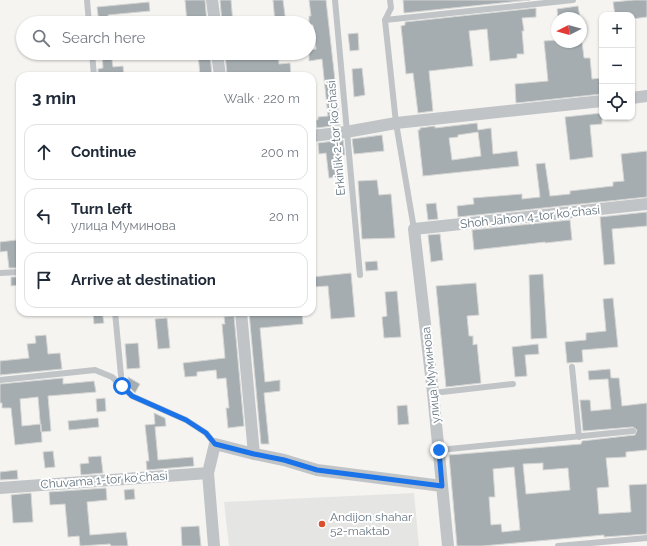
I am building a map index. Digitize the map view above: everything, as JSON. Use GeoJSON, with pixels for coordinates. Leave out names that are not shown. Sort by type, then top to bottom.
{"type":"FeatureCollection","features":[{"type":"Feature","properties":{"kind":"street"},"geometry":{"type":"LineString","coordinates":[[212,0],[213,16]]}},
{"type":"Feature","properties":{"kind":"street"},"geometry":{"type":"LineString","coordinates":[[219,60],[220,72]]}},
{"type":"Feature","properties":{"kind":"street"},"geometry":{"type":"LineString","coordinates":[[635,98],[647,96]]}},
{"type":"Feature","properties":{"kind":"street"},"geometry":{"type":"LineString","coordinates":[[316,136],[396,123],[599,101]]}},
{"type":"Feature","properties":{"kind":"street","name":"Shoh Jahon 4-tor koʻchasi"},"geometry":{"type":"LineString","coordinates":[[414,229],[647,204]]}},
{"type":"Feature","properties":{"kind":"street","name":"улица Муминова"},"geometry":{"type":"LineString","coordinates":[[414,229],[433,393],[448,546]]}},
{"type":"Feature","properties":{"kind":"street"},"geometry":{"type":"LineString","coordinates":[[241,316],[254,454]]}},
{"type":"Feature","properties":{"kind":"street"},"geometry":{"type":"LineString","coordinates":[[214,546],[208,473],[215,444],[284,460],[317,470],[442,486]]}},
{"type":"Feature","properties":{"kind":"street","name":"Chuvama 1-tor koʻchasi"},"geometry":{"type":"LineString","coordinates":[[0,488],[208,473]]}},
{"type":"Feature","properties":{"kind":"lane"},"geometry":{"type":"LineString","coordinates":[[87,0],[88,16]]}},
{"type":"Feature","properties":{"kind":"lane","name":"Erkinlik 2-tor koʻchasi"},"geometry":{"type":"LineString","coordinates":[[335,0],[360,275]]}},
{"type":"Feature","properties":{"kind":"lane"},"geometry":{"type":"LineString","coordinates":[[390,0],[391,8],[385,20],[396,123],[414,229]]}},
{"type":"Feature","properties":{"kind":"lane"},"geometry":{"type":"LineString","coordinates":[[385,20],[572,0]]}},
{"type":"Feature","properties":{"kind":"lane"},"geometry":{"type":"LineString","coordinates":[[93,60],[94,72]]}},
{"type":"Feature","properties":{"kind":"lane"},"geometry":{"type":"LineString","coordinates":[[0,273],[16,272]]}},
{"type":"Feature","properties":{"kind":"lane"},"geometry":{"type":"LineString","coordinates":[[115,316],[122,386]]}},
{"type":"Feature","properties":{"kind":"lane"},"geometry":{"type":"LineString","coordinates":[[572,367],[579,437]]}},
{"type":"Feature","properties":{"kind":"lane"},"geometry":{"type":"LineString","coordinates":[[0,380],[95,370],[112,376],[132,396],[186,420],[206,433],[215,444]]}},
{"type":"Feature","properties":{"kind":"lane"},"geometry":{"type":"LineString","coordinates":[[433,393],[513,384]]}},
{"type":"Feature","properties":{"kind":"lane"},"geometry":{"type":"LineString","coordinates":[[439,450],[633,431]]}},
{"type":"Feature","properties":{"kind":"lane"},"geometry":{"type":"LineString","coordinates":[[558,546],[647,538]]}},
{"type":"Feature","properties":{"kind":"shaded area","name":"Andijon shahar 52-maktab"},"geometry":{"type":"Polygon","coordinates":[[[414,493],[419,546],[229,546],[224,502],[414,493]]]}},
{"type":"Feature","properties":{"kind":"building"},"geometry":{"type":"Polygon","coordinates":[[[185,0],[205,0],[206,16],[186,16],[185,0]]]}},
{"type":"Feature","properties":{"kind":"building"},"geometry":{"type":"Polygon","coordinates":[[[220,0],[231,0],[232,16],[221,16],[220,0]]]}},
{"type":"Feature","properties":{"kind":"building"},"geometry":{"type":"Polygon","coordinates":[[[273,0],[283,0],[285,16],[274,16],[273,0]]]}},
{"type":"Feature","properties":{"kind":"building"},"geometry":{"type":"Polygon","coordinates":[[[309,0],[326,0],[340,125],[317,128],[316,120],[318,120],[318,117],[328,116],[322,59],[316,60],[316,16],[311,16],[309,0]]]}},
{"type":"Feature","properties":{"kind":"building"},"geometry":{"type":"Polygon","coordinates":[[[403,0],[530,0],[404,13],[403,0]]]}},
{"type":"Feature","properties":{"kind":"building"},"geometry":{"type":"Polygon","coordinates":[[[647,0],[647,17],[635,19],[635,12],[615,12],[613,2],[647,0]]]}},
{"type":"Feature","properties":{"kind":"building"},"geometry":{"type":"Polygon","coordinates":[[[149,2],[150,11],[98,16],[97,7],[149,2]]]}},
{"type":"Feature","properties":{"kind":"building"},"geometry":{"type":"Polygon","coordinates":[[[578,6],[579,12],[557,12],[557,9],[578,6]]]}},
{"type":"Feature","properties":{"kind":"building"},"geometry":{"type":"Polygon","coordinates":[[[536,8],[536,17],[522,18],[524,31],[522,31],[524,54],[517,54],[517,58],[490,61],[487,29],[469,31],[473,66],[429,71],[433,111],[418,113],[413,73],[406,74],[401,26],[405,25],[405,22],[536,8]]]}},
{"type":"Feature","properties":{"kind":"building"},"geometry":{"type":"Polygon","coordinates":[[[358,33],[359,50],[350,51],[348,34],[358,33]]]}},
{"type":"Feature","properties":{"kind":"building"},"geometry":{"type":"Polygon","coordinates":[[[551,40],[551,48],[583,48],[584,58],[590,58],[592,79],[599,78],[599,94],[516,103],[515,84],[548,81],[544,41],[551,40]]]}},
{"type":"Feature","properties":{"kind":"building"},"geometry":{"type":"Polygon","coordinates":[[[102,60],[112,60],[113,67],[123,66],[124,72],[98,72],[98,69],[103,68],[102,60]]]}},
{"type":"Feature","properties":{"kind":"building"},"geometry":{"type":"Polygon","coordinates":[[[199,60],[211,60],[212,72],[200,72],[199,60]]]}},
{"type":"Feature","properties":{"kind":"building"},"geometry":{"type":"Polygon","coordinates":[[[226,60],[279,60],[279,64],[290,63],[291,72],[227,72],[226,60]]]}},
{"type":"Feature","properties":{"kind":"building"},"geometry":{"type":"Polygon","coordinates":[[[362,68],[365,95],[354,97],[352,69],[362,68]]]}},
{"type":"Feature","properties":{"kind":"building"},"geometry":{"type":"Polygon","coordinates":[[[599,113],[599,120],[602,120],[602,124],[590,125],[593,157],[570,160],[565,117],[599,113]]]}},
{"type":"Feature","properties":{"kind":"building"},"geometry":{"type":"Polygon","coordinates":[[[477,123],[478,130],[491,128],[493,154],[517,151],[519,166],[423,176],[418,130],[420,130],[420,128],[435,126],[435,128],[477,123]],[[478,132],[449,138],[452,160],[481,156],[478,132]]]}},
{"type":"Feature","properties":{"kind":"building"},"geometry":{"type":"Polygon","coordinates":[[[382,135],[384,151],[354,154],[352,139],[382,135]]]}},
{"type":"Feature","properties":{"kind":"building"},"geometry":{"type":"Polygon","coordinates":[[[343,140],[345,155],[339,155],[341,177],[329,178],[326,153],[319,154],[318,143],[343,140]]]}},
{"type":"Feature","properties":{"kind":"building"},"geometry":{"type":"Polygon","coordinates":[[[647,151],[647,197],[458,217],[457,206],[474,204],[473,198],[522,194],[522,199],[540,197],[536,164],[545,163],[550,196],[570,194],[570,191],[613,186],[613,182],[624,181],[621,154],[647,151]]]}},
{"type":"Feature","properties":{"kind":"building"},"geometry":{"type":"Polygon","coordinates":[[[377,180],[379,195],[391,194],[395,238],[362,239],[358,181],[377,180]]]}},
{"type":"Feature","properties":{"kind":"building"},"geometry":{"type":"Polygon","coordinates":[[[436,203],[438,219],[428,220],[426,204],[436,203]]]}},
{"type":"Feature","properties":{"kind":"building"},"geometry":{"type":"Polygon","coordinates":[[[647,212],[647,226],[612,229],[615,264],[604,265],[600,217],[647,212]]]}},
{"type":"Feature","properties":{"kind":"building"},"geometry":{"type":"Polygon","coordinates":[[[570,220],[572,240],[474,250],[472,230],[570,220]]]}},
{"type":"Feature","properties":{"kind":"building"},"geometry":{"type":"Polygon","coordinates":[[[440,234],[443,260],[431,262],[428,235],[440,234]]]}},
{"type":"Feature","properties":{"kind":"building"},"geometry":{"type":"Polygon","coordinates":[[[16,240],[16,268],[9,268],[7,251],[0,252],[0,242],[16,240]]]}},
{"type":"Feature","properties":{"kind":"building"},"geometry":{"type":"Polygon","coordinates":[[[377,261],[378,270],[366,271],[365,262],[377,261]]]}},
{"type":"Feature","properties":{"kind":"building"},"geometry":{"type":"Polygon","coordinates":[[[351,273],[355,317],[331,319],[328,286],[316,287],[316,277],[351,273]]]}},
{"type":"Feature","properties":{"kind":"building"},"geometry":{"type":"Polygon","coordinates":[[[543,274],[547,338],[531,339],[529,275],[543,274]]]}},
{"type":"Feature","properties":{"kind":"building"},"geometry":{"type":"Polygon","coordinates":[[[11,277],[16,277],[16,285],[11,286],[11,277]]]}},
{"type":"Feature","properties":{"kind":"building"},"geometry":{"type":"Polygon","coordinates":[[[476,283],[479,315],[467,316],[469,336],[473,336],[473,345],[477,344],[481,383],[446,387],[436,286],[476,283]]]}},
{"type":"Feature","properties":{"kind":"building"},"geometry":{"type":"Polygon","coordinates":[[[397,291],[401,337],[384,338],[382,317],[387,316],[385,292],[397,291]]]}},
{"type":"Feature","properties":{"kind":"building"},"geometry":{"type":"Polygon","coordinates":[[[613,298],[618,347],[582,350],[583,362],[567,363],[565,342],[586,340],[586,333],[606,331],[603,299],[613,298]]]}},
{"type":"Feature","properties":{"kind":"building"},"geometry":{"type":"Polygon","coordinates":[[[93,316],[103,316],[104,323],[94,324],[93,316]]]}},
{"type":"Feature","properties":{"kind":"building"},"geometry":{"type":"Polygon","coordinates":[[[234,316],[244,426],[228,428],[226,408],[229,408],[226,378],[217,379],[216,370],[197,372],[197,376],[185,377],[183,363],[225,358],[222,324],[225,324],[224,317],[234,316]]]}},
{"type":"Feature","properties":{"kind":"building"},"geometry":{"type":"Polygon","coordinates":[[[249,316],[302,316],[303,324],[260,328],[265,382],[280,380],[280,391],[264,393],[269,444],[261,444],[249,316]]]}},
{"type":"Feature","properties":{"kind":"building"},"geometry":{"type":"Polygon","coordinates":[[[167,318],[170,348],[158,349],[155,319],[167,318]]]}},
{"type":"Feature","properties":{"kind":"building"},"geometry":{"type":"Polygon","coordinates":[[[46,335],[48,354],[60,353],[62,369],[0,375],[0,361],[29,358],[27,344],[36,343],[35,336],[46,335]]]}},
{"type":"Feature","properties":{"kind":"building"},"geometry":{"type":"Polygon","coordinates":[[[138,343],[140,368],[127,369],[125,344],[138,343]]]}},
{"type":"Feature","properties":{"kind":"building"},"geometry":{"type":"Polygon","coordinates":[[[538,344],[539,354],[525,355],[527,376],[515,377],[512,347],[538,344]]]}},
{"type":"Feature","properties":{"kind":"building"},"geometry":{"type":"Polygon","coordinates":[[[610,369],[611,378],[619,378],[622,406],[647,403],[647,450],[626,452],[626,457],[606,458],[609,487],[597,488],[599,514],[631,512],[629,485],[647,484],[647,534],[604,537],[604,535],[482,546],[457,546],[449,455],[581,444],[582,441],[635,435],[637,430],[633,427],[583,431],[580,400],[590,400],[591,411],[611,409],[608,379],[589,380],[588,371],[610,369]],[[543,463],[523,464],[526,494],[570,490],[568,468],[543,470],[543,463]],[[514,467],[493,469],[495,497],[489,497],[491,525],[501,524],[502,532],[520,530],[514,467]]]}},
{"type":"Feature","properties":{"kind":"building"},"geometry":{"type":"Polygon","coordinates":[[[128,377],[140,384],[135,393],[129,387],[128,377]]]}},
{"type":"Feature","properties":{"kind":"building"},"geometry":{"type":"Polygon","coordinates":[[[63,378],[63,384],[94,381],[96,392],[48,396],[51,431],[41,432],[42,442],[15,445],[11,408],[2,408],[2,403],[0,403],[0,384],[63,378]],[[38,397],[20,399],[22,426],[40,424],[38,397]]]}},
{"type":"Feature","properties":{"kind":"building"},"geometry":{"type":"Polygon","coordinates":[[[105,398],[106,411],[97,412],[96,399],[105,398]]]}},
{"type":"Feature","properties":{"kind":"building"},"geometry":{"type":"Polygon","coordinates":[[[407,405],[409,424],[398,425],[397,406],[407,405]]]}},
{"type":"Feature","properties":{"kind":"building"},"geometry":{"type":"Polygon","coordinates":[[[154,413],[165,418],[166,426],[155,427],[158,460],[193,457],[194,466],[147,470],[146,461],[149,461],[145,425],[155,424],[154,413]]]}},
{"type":"Feature","properties":{"kind":"building"},"geometry":{"type":"Polygon","coordinates":[[[98,418],[99,427],[69,430],[68,421],[98,418]]]}},
{"type":"Feature","properties":{"kind":"building"},"geometry":{"type":"Polygon","coordinates":[[[53,451],[55,467],[45,468],[43,452],[53,451]]]}},
{"type":"Feature","properties":{"kind":"building"},"geometry":{"type":"Polygon","coordinates":[[[101,456],[103,473],[81,475],[80,464],[89,463],[88,457],[101,456]]]}},
{"type":"Feature","properties":{"kind":"building"},"geometry":{"type":"Polygon","coordinates":[[[17,470],[18,479],[0,480],[0,472],[17,470]]]}},
{"type":"Feature","properties":{"kind":"building"},"geometry":{"type":"Polygon","coordinates":[[[106,488],[107,500],[87,502],[90,535],[126,532],[128,546],[111,546],[110,544],[80,546],[79,536],[68,537],[65,504],[50,505],[49,492],[106,488]]]}},
{"type":"Feature","properties":{"kind":"building"},"geometry":{"type":"Polygon","coordinates":[[[134,489],[135,499],[125,500],[124,490],[134,489]]]}},
{"type":"Feature","properties":{"kind":"building"},"geometry":{"type":"Polygon","coordinates":[[[31,493],[33,522],[13,523],[11,495],[31,493]]]}},
{"type":"Feature","properties":{"kind":"building"},"geometry":{"type":"Polygon","coordinates":[[[199,526],[201,546],[182,546],[181,527],[199,526]]]}},
{"type":"Feature","properties":{"kind":"place","name":"Andijon shahar 52-maktab"},"geometry":{"type":"Point","coordinates":[322,524]}},
{"type":"Feature","properties":{"kind":"route"},"geometry":{"type":"LineString","coordinates":[[122,386],[132,396],[186,420],[206,433],[215,444],[284,460],[317,470],[442,486],[439,450]]}}]}
